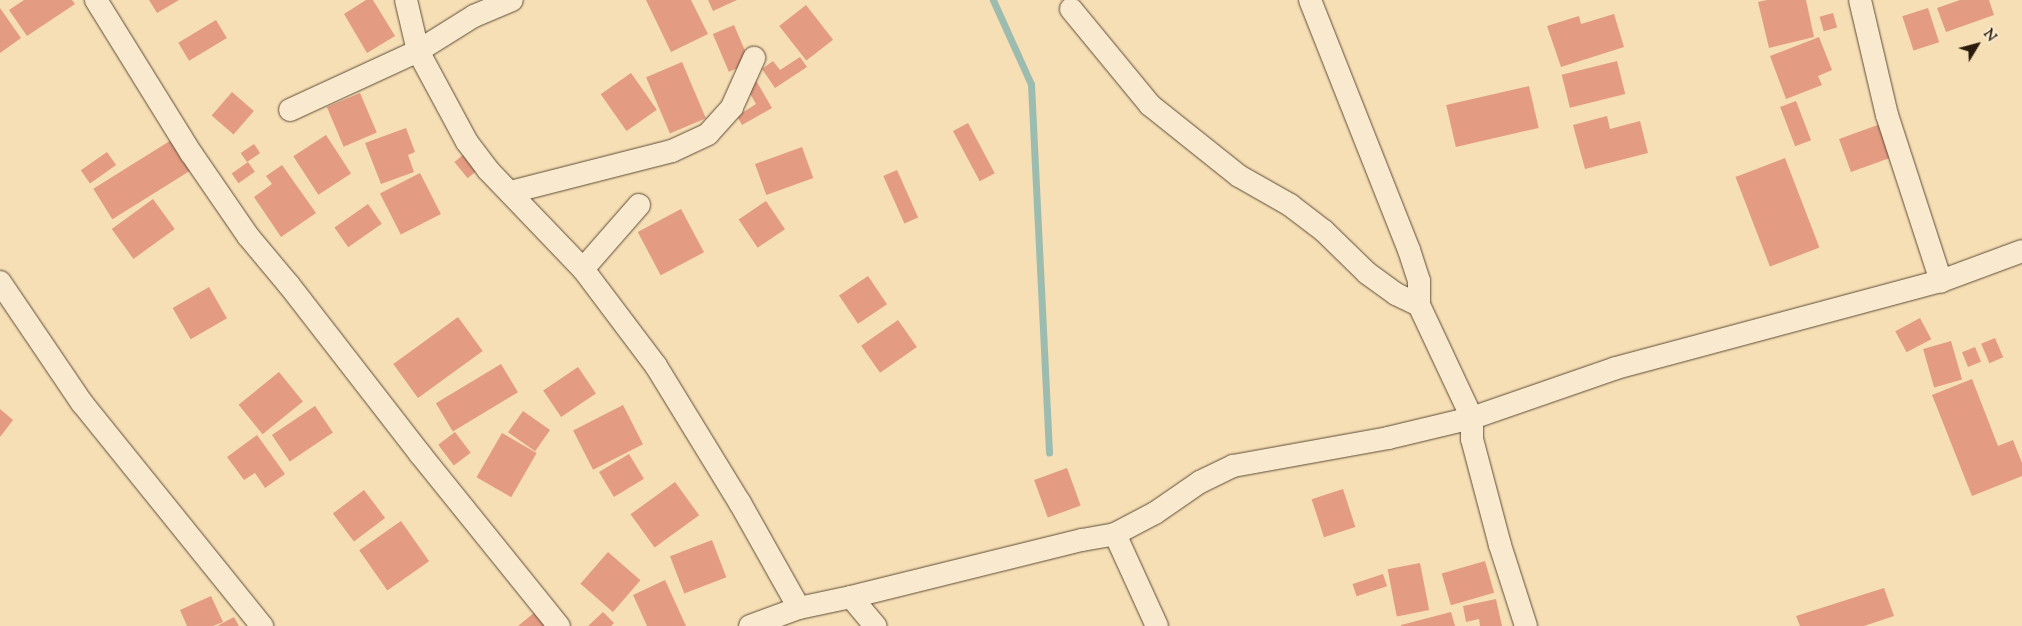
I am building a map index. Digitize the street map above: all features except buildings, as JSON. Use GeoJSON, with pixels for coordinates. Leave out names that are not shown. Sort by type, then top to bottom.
{"type":"FeatureCollection","features":[{"type":"Feature","properties":{"kind":"street"},"geometry":{"type":"LineString","coordinates":[[96,0],[192,153],[248,236],[289,285],[420,454],[559,626]]}},
{"type":"Feature","properties":{"kind":"street"},"geometry":{"type":"LineString","coordinates":[[406,0],[418,51],[467,142],[488,170],[583,269],[656,366],[740,503],[799,608]]}},
{"type":"Feature","properties":{"kind":"street"},"geometry":{"type":"LineString","coordinates":[[290,110],[418,51],[474,16],[512,0]]}},
{"type":"Feature","properties":{"kind":"street"},"geometry":{"type":"LineString","coordinates":[[1310,0],[1409,250],[1419,281],[1419,305],[1472,418],[1472,439],[1500,545],[1526,626]]}},
{"type":"Feature","properties":{"kind":"street"},"geometry":{"type":"LineString","coordinates":[[1860,0],[1887,115],[1941,281]]}},
{"type":"Feature","properties":{"kind":"street"},"geometry":{"type":"LineString","coordinates":[[1071,9],[1150,105],[1239,176],[1290,205],[1317,225],[1367,273],[1396,294],[1419,305]]}},
{"type":"Feature","properties":{"kind":"street"},"geometry":{"type":"LineString","coordinates":[[511,192],[672,151],[708,134],[732,107],[754,58]]}},
{"type":"Feature","properties":{"kind":"street"},"geometry":{"type":"LineString","coordinates":[[583,269],[639,205]]}},
{"type":"Feature","properties":{"kind":"street"},"geometry":{"type":"LineString","coordinates":[[750,626],[799,608],[1082,540],[1115,534],[1155,514],[1200,482],[1233,466],[1388,438],[1472,418],[1616,368],[1941,281],[2022,251]]}},
{"type":"Feature","properties":{"kind":"street"},"geometry":{"type":"LineString","coordinates":[[0,282],[82,403],[262,626]]}},
{"type":"Feature","properties":{"kind":"street"},"geometry":{"type":"LineString","coordinates":[[1115,534],[1157,626]]}},
{"type":"Feature","properties":{"kind":"street"},"geometry":{"type":"LineString","coordinates":[[851,597],[875,626]]}},
{"type":"Feature","properties":{"kind":"waterway"},"geometry":{"type":"LineString","coordinates":[[993,0],[1031,84],[1049,453]]}}]}
